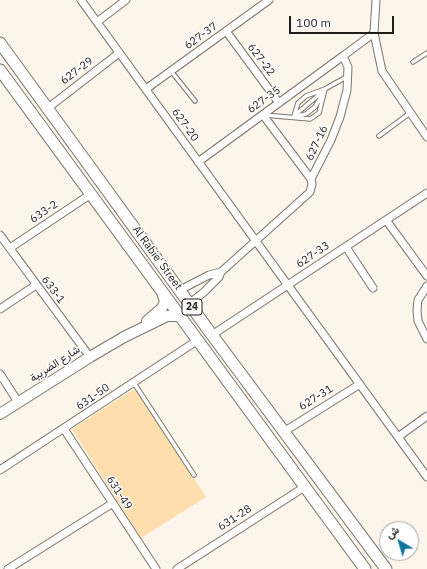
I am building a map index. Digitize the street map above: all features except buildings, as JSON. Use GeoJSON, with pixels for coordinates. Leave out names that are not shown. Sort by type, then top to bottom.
{"type":"FeatureCollection","features":[{"type":"Feature","properties":{"kind":"main road","name":"Al Rabie' Street"},"geometry":{"type":"LineString","coordinates":[[0,43],[212,335],[285,431],[386,569]]}},
{"type":"Feature","properties":{"kind":"main road"},"geometry":{"type":"LineString","coordinates":[[0,59],[8,56],[12,60]]}},
{"type":"Feature","properties":{"kind":"main road","name":"Al Rabie' Street"},"geometry":{"type":"LineString","coordinates":[[0,70],[178,316],[198,340],[363,566]]}},
{"type":"Feature","properties":{"kind":"main road"},"geometry":{"type":"LineString","coordinates":[[363,566],[375,553]]}},
{"type":"Feature","properties":{"kind":"street","name":"627-20"},"geometry":{"type":"LineString","coordinates":[[81,0],[427,477]]}},
{"type":"Feature","properties":{"kind":"street"},"geometry":{"type":"LineString","coordinates":[[97,22],[126,0]]}},
{"type":"Feature","properties":{"kind":"street","name":"627-37"},"geometry":{"type":"LineString","coordinates":[[146,89],[268,0]]}},
{"type":"Feature","properties":{"kind":"street"},"geometry":{"type":"LineString","coordinates":[[376,0],[374,33],[382,71],[427,137]]}},
{"type":"Feature","properties":{"kind":"street","name":"627-22"},"geometry":{"type":"LineString","coordinates":[[226,32],[280,103]]}},
{"type":"Feature","properties":{"kind":"street"},"geometry":{"type":"LineString","coordinates":[[343,56],[374,33]]}},
{"type":"Feature","properties":{"kind":"street","name":"627-29"},"geometry":{"type":"LineString","coordinates":[[48,108],[119,53]]}},
{"type":"Feature","properties":{"kind":"street","name":"627-35"},"geometry":{"type":"LineString","coordinates":[[198,162],[343,56]]}},
{"type":"Feature","properties":{"kind":"street","name":"627-16"},"geometry":{"type":"LineString","coordinates":[[190,303],[215,282],[221,272],[310,192],[312,184],[311,180],[331,140],[340,117],[347,90],[348,67],[343,56]]}},
{"type":"Feature","properties":{"kind":"street"},"geometry":{"type":"LineString","coordinates":[[263,114],[311,180]]}},
{"type":"Feature","properties":{"kind":"street","name":"627-33"},"geometry":{"type":"LineString","coordinates":[[212,335],[427,193]]}},
{"type":"Feature","properties":{"kind":"street","name":"633-2"},"geometry":{"type":"LineString","coordinates":[[10,248],[91,194]]}},
{"type":"Feature","properties":{"kind":"street"},"geometry":{"type":"LineString","coordinates":[[386,220],[427,276]]}},
{"type":"Feature","properties":{"kind":"street","name":"633-1"},"geometry":{"type":"LineString","coordinates":[[0,235],[90,357]]}},
{"type":"Feature","properties":{"kind":"street"},"geometry":{"type":"LineString","coordinates":[[346,247],[374,288]]}},
{"type":"Feature","properties":{"kind":"street","name":"627-16"},"geometry":{"type":"LineString","coordinates":[[180,290],[209,275],[221,272]]}},
{"type":"Feature","properties":{"kind":"street"},"geometry":{"type":"LineString","coordinates":[[0,308],[36,285]]}},
{"type":"Feature","properties":{"kind":"street"},"geometry":{"type":"LineString","coordinates":[[427,286],[418,300],[417,310],[418,321],[427,339]]}},
{"type":"Feature","properties":{"kind":"street","name":"شارع الضريبة"},"geometry":{"type":"LineString","coordinates":[[0,414],[124,337],[160,312],[165,302],[163,295]]}},
{"type":"Feature","properties":{"kind":"street","name":"شارع الضريبة"},"geometry":{"type":"LineString","coordinates":[[124,337],[167,316],[178,316]]}},
{"type":"Feature","properties":{"kind":"street","name":"631-50"},"geometry":{"type":"LineString","coordinates":[[0,470],[198,340]]}},
{"type":"Feature","properties":{"kind":"street"},"geometry":{"type":"LineString","coordinates":[[0,374],[18,402]]}},
{"type":"Feature","properties":{"kind":"street","name":"627-31"},"geometry":{"type":"LineString","coordinates":[[285,431],[360,384]]}},
{"type":"Feature","properties":{"kind":"street"},"geometry":{"type":"LineString","coordinates":[[398,437],[427,416]]}},
{"type":"Feature","properties":{"kind":"street","name":"631-49"},"geometry":{"type":"LineString","coordinates":[[64,429],[156,569]]}},
{"type":"Feature","properties":{"kind":"street","name":"631-28"},"geometry":{"type":"LineString","coordinates":[[177,569],[306,486]]}},
{"type":"Feature","properties":{"kind":"street"},"geometry":{"type":"LineString","coordinates":[[8,569],[113,503]]}},
{"type":"Feature","properties":{"kind":"lane"},"geometry":{"type":"LineString","coordinates":[[413,62],[427,53]]}},
{"type":"Feature","properties":{"kind":"lane"},"geometry":{"type":"LineString","coordinates":[[171,71],[195,102]]}},
{"type":"Feature","properties":{"kind":"lane"},"geometry":{"type":"LineString","coordinates":[[294,116],[298,103],[306,96],[325,89],[348,76]]}},
{"type":"Feature","properties":{"kind":"lane"},"geometry":{"type":"LineString","coordinates":[[294,116],[325,89]]}},
{"type":"Feature","properties":{"kind":"lane"},"geometry":{"type":"LineString","coordinates":[[294,116],[306,114],[315,107],[325,89]]}},
{"type":"Feature","properties":{"kind":"lane"},"geometry":{"type":"LineString","coordinates":[[263,114],[294,116],[310,119],[318,113],[325,89]]}},
{"type":"Feature","properties":{"kind":"lane"},"geometry":{"type":"LineString","coordinates":[[379,136],[410,113]]}},
{"type":"Feature","properties":{"kind":"lane"},"geometry":{"type":"LineString","coordinates":[[134,383],[194,475]]}},
{"type":"Feature","properties":{"kind":"shaded area"},"geometry":{"type":"Polygon","coordinates":[[[136,388],[206,497],[141,538],[72,429],[136,388]]]}}]}
